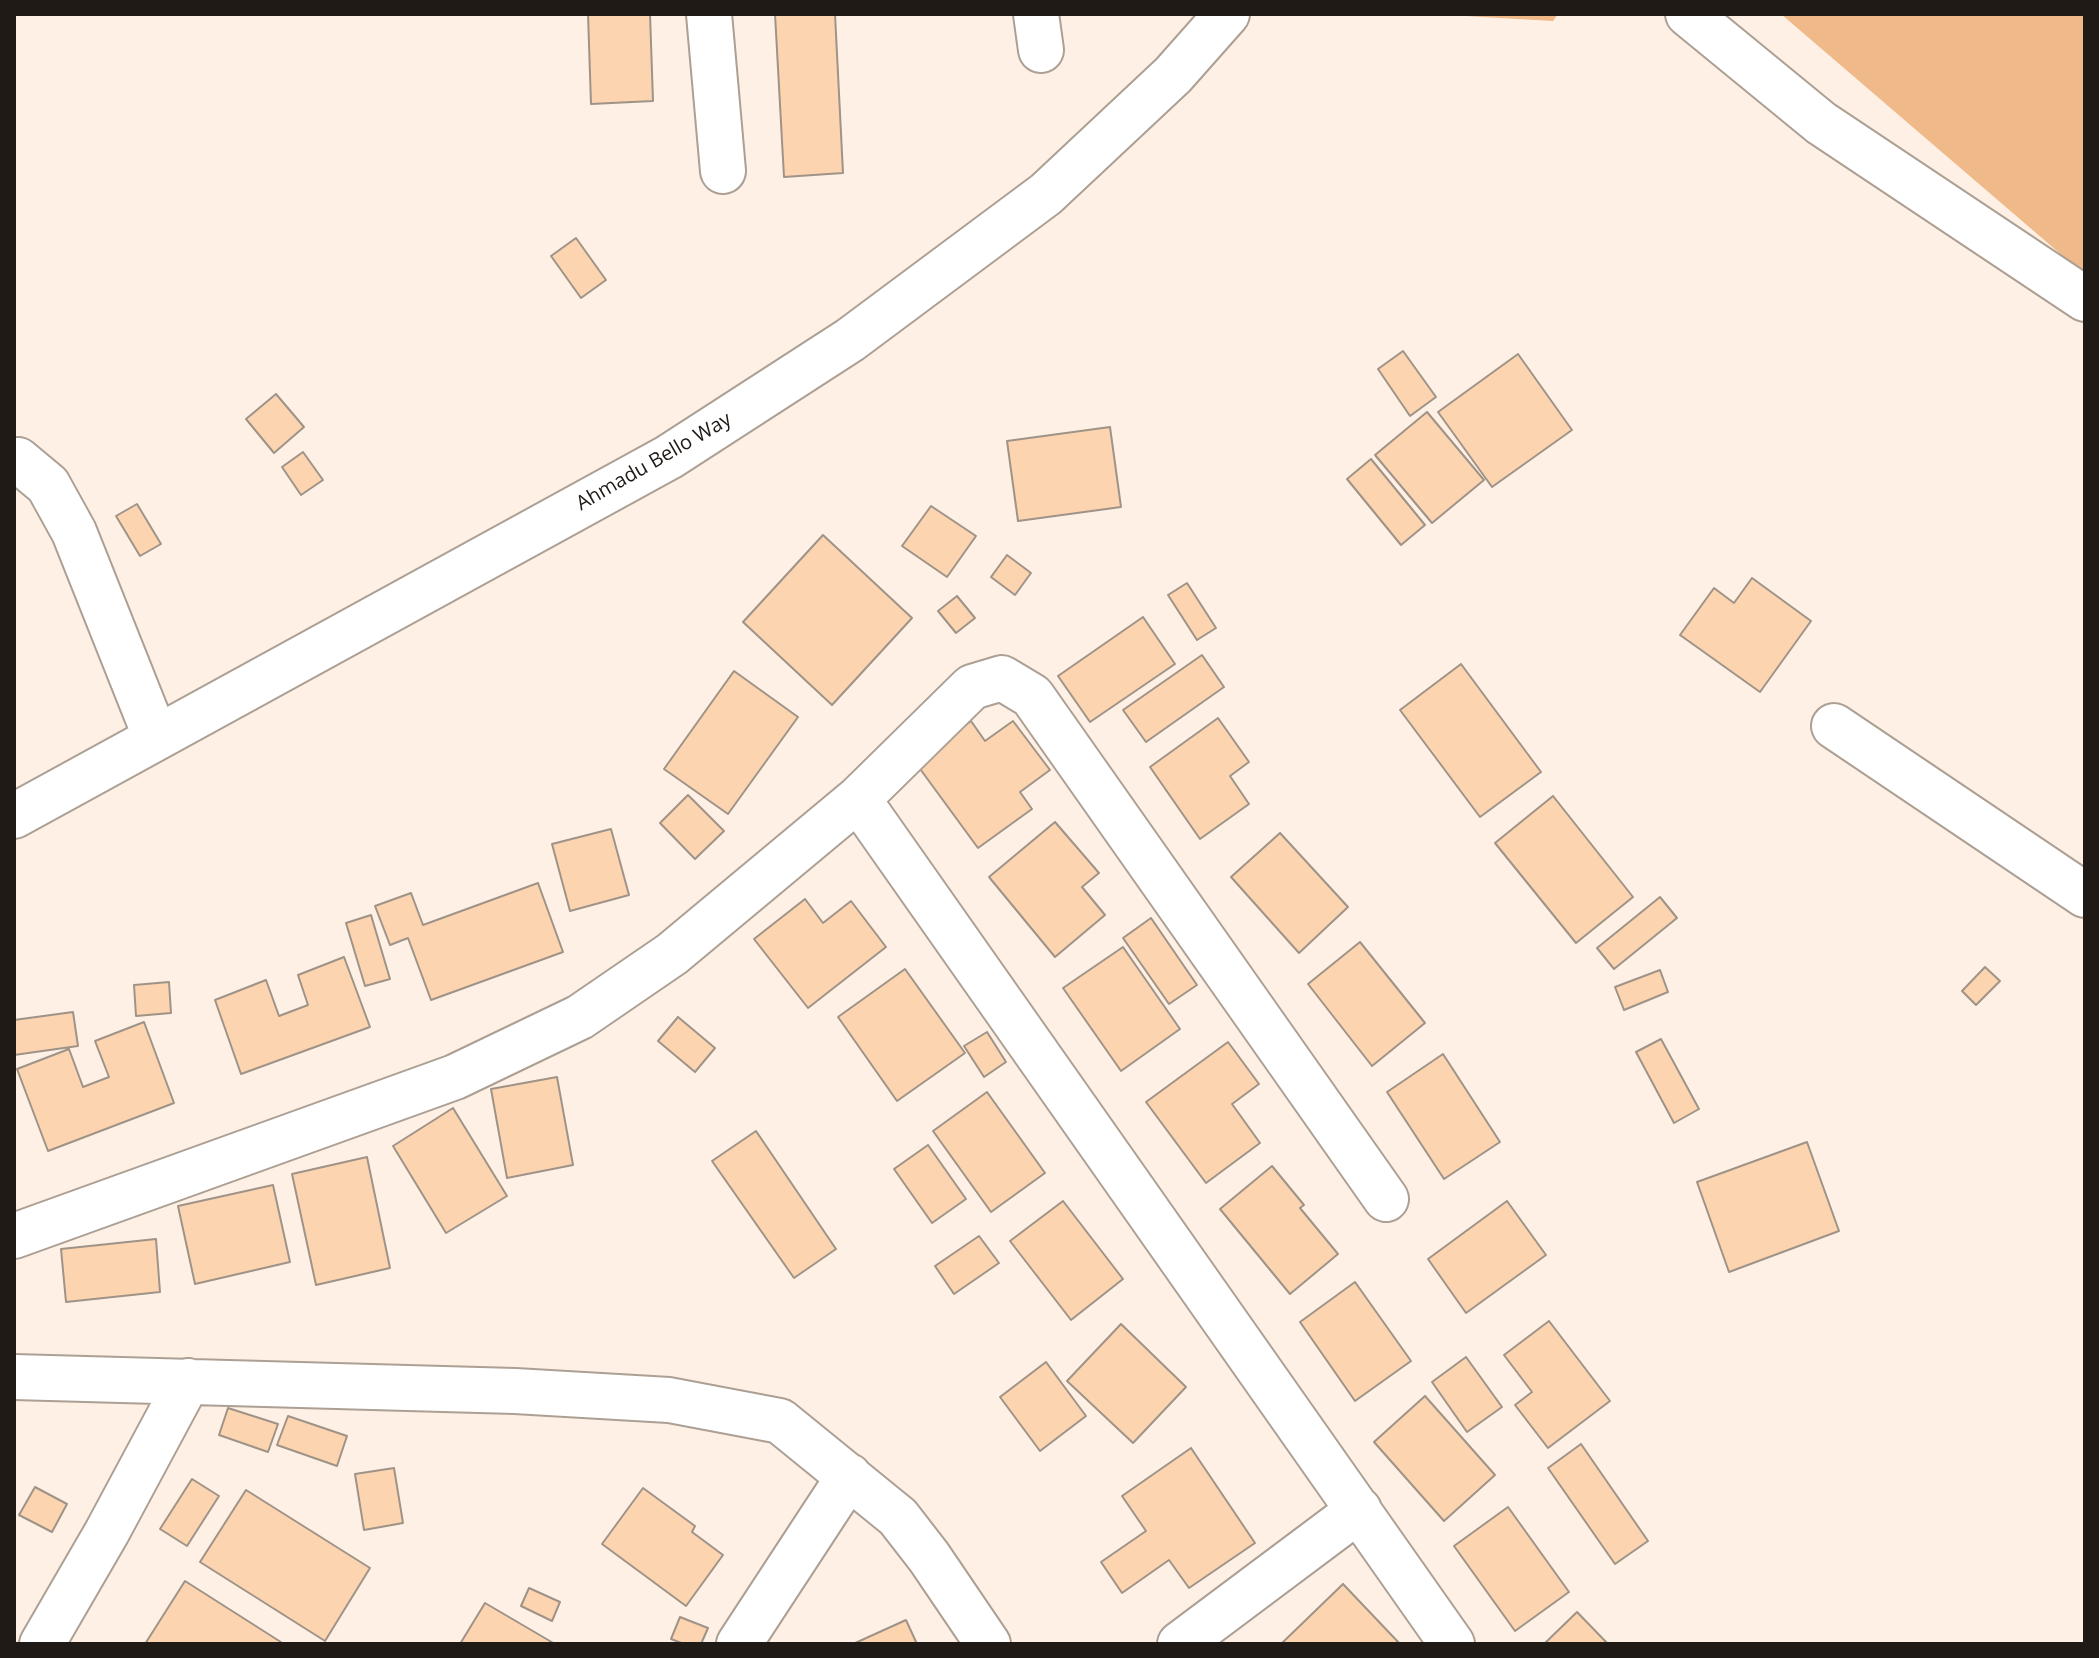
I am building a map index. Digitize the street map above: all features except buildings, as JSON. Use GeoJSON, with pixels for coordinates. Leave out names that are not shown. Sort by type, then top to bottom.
{"type":"FeatureCollection","features":[{"type":"Feature","properties":{"kind":"street"},"geometry":{"type":"LineString","coordinates":[[709,14],[723,171]]}},
{"type":"Feature","properties":{"kind":"street","name":"Ahmadu Bello Way"},"geometry":{"type":"LineString","coordinates":[[14,816],[669,457],[850,340],[1046,194],[1173,75],[1227,14]]}},
{"type":"Feature","properties":{"kind":"street"},"geometry":{"type":"LineString","coordinates":[[1688,14],[1821,123],[2085,299]]}},
{"type":"Feature","properties":{"kind":"street"},"geometry":{"type":"LineString","coordinates":[[14,460],[48,485],[74,532],[156,738]]}},
{"type":"Feature","properties":{"kind":"street"},"geometry":{"type":"LineString","coordinates":[[14,1236],[455,1077],[580,1017],[672,954],[858,799],[972,687],[1002,678],[1032,696],[1386,1199]]}},
{"type":"Feature","properties":{"kind":"street"},"geometry":{"type":"LineString","coordinates":[[1834,726],[2085,895]]}},
{"type":"Feature","properties":{"kind":"street"},"geometry":{"type":"LineString","coordinates":[[858,799],[1452,1644]]}},
{"type":"Feature","properties":{"kind":"street"},"geometry":{"type":"LineString","coordinates":[[14,1377],[515,1391],[669,1400],[780,1421],[898,1517],[988,1644]]}},
{"type":"Feature","properties":{"kind":"street"},"geometry":{"type":"LineString","coordinates":[[42,1644],[107,1532],[188,1381]]}},
{"type":"Feature","properties":{"kind":"street"},"geometry":{"type":"LineString","coordinates":[[739,1644],[849,1476]]}},
{"type":"Feature","properties":{"kind":"street"},"geometry":{"type":"LineString","coordinates":[[1180,1644],[1359,1510]]}},
{"type":"Feature","properties":{"kind":"shaded area"},"geometry":{"type":"Polygon","coordinates":[[[1430,14],[1558,14],[1553,21],[1430,14]]]}},
{"type":"Feature","properties":{"kind":"shaded area"},"geometry":{"type":"Polygon","coordinates":[[[1781,14],[2085,14],[2085,275],[1781,14]]]}}]}
